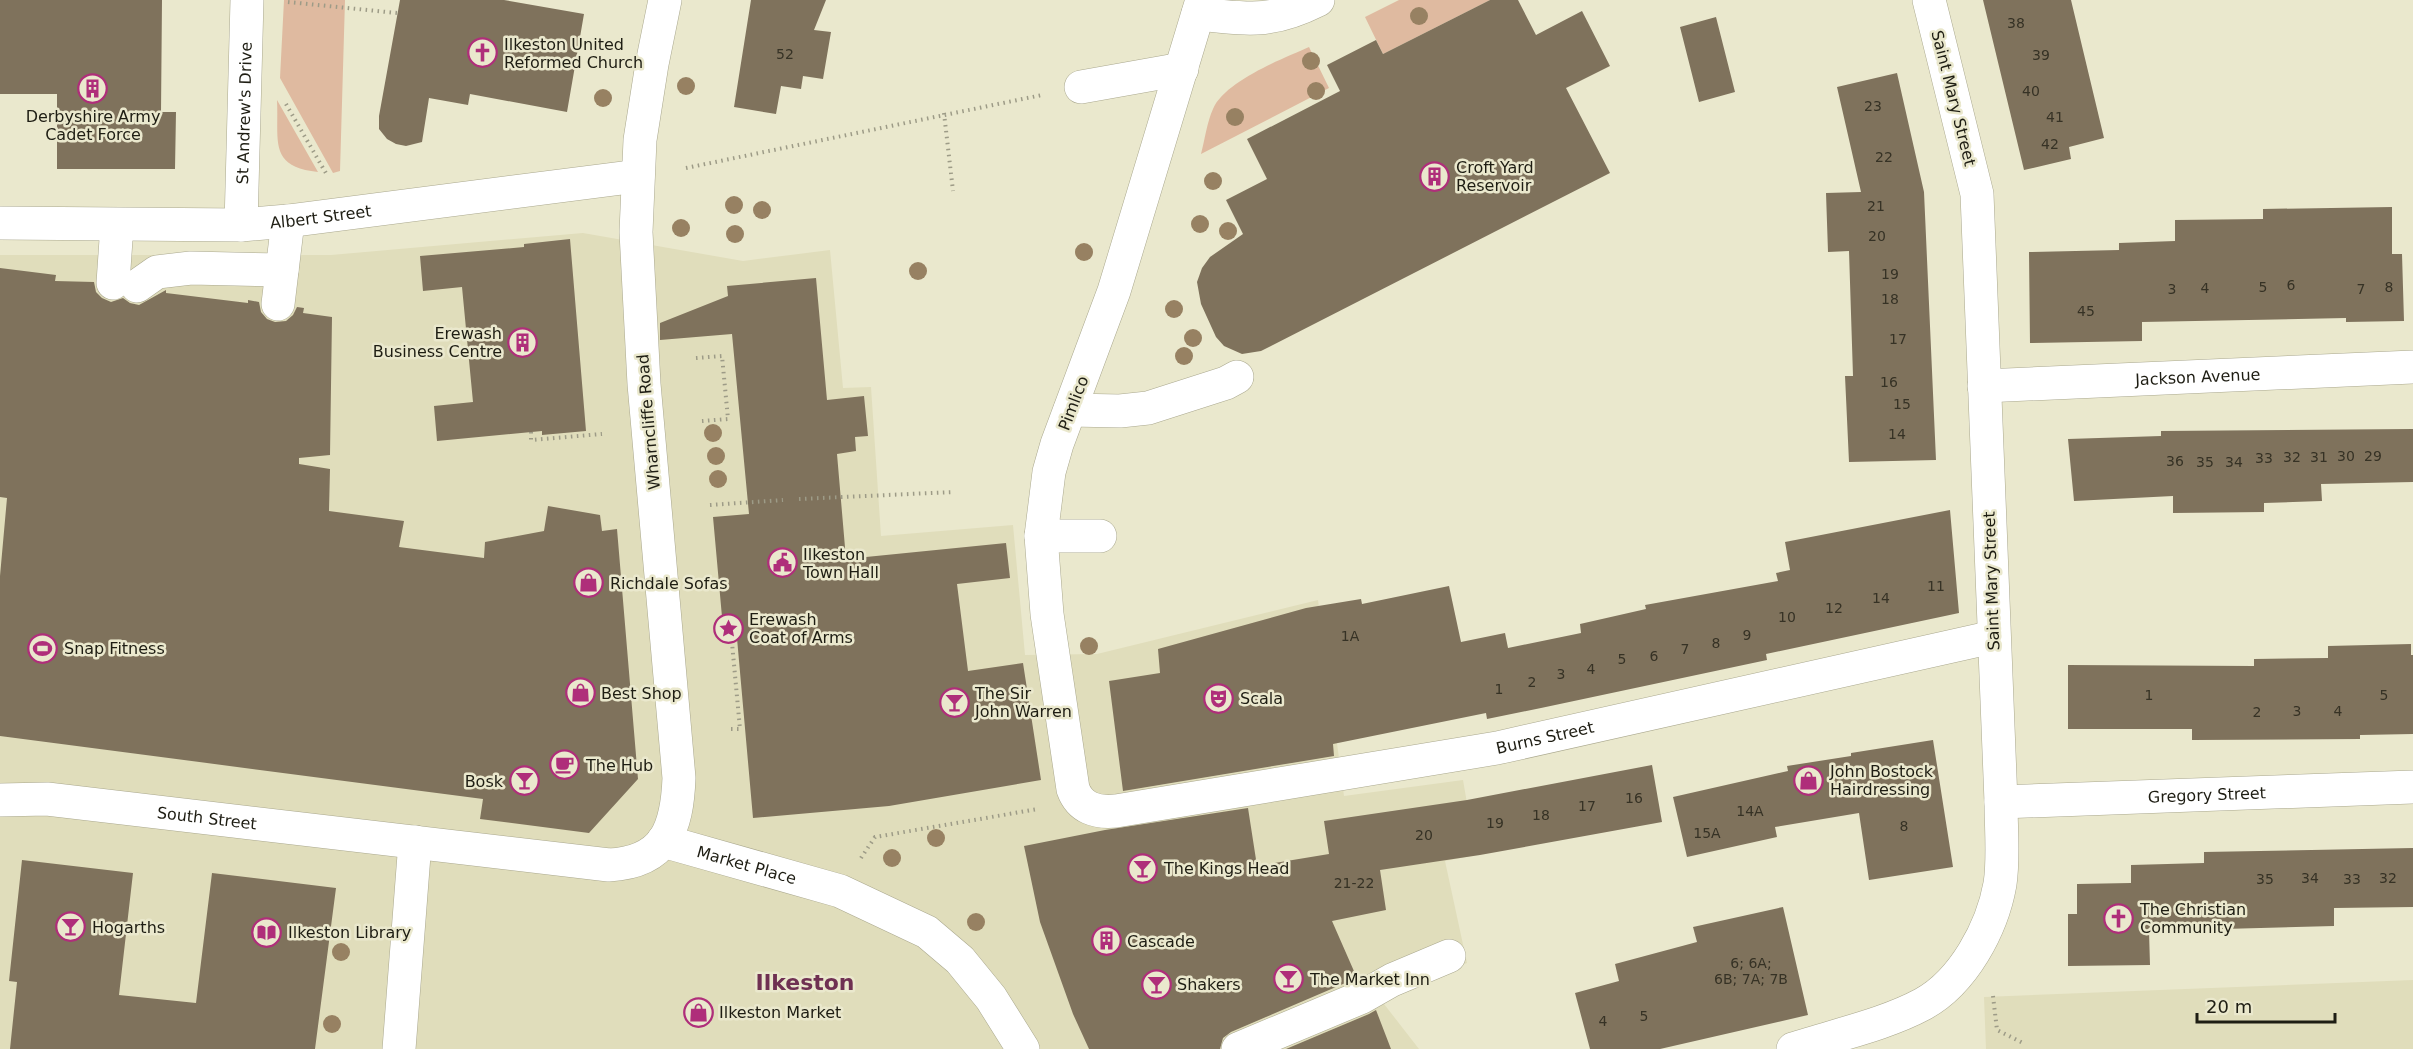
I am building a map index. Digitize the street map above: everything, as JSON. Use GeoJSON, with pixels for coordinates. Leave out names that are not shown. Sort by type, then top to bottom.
{"type":"FeatureCollection","features":[{"type":"Feature","properties":{"kind":"street","name":"St Andrew's Drive"},"geometry":{"type":"LineString","coordinates":[[241,225],[247,0]]}},
{"type":"Feature","properties":{"kind":"street","name":"Wharncliffe Road"},"geometry":{"type":"LineString","coordinates":[[663,841],[672,828],[678,808],[680,778],[644,374],[636,242],[638,176],[645,103],[664,0]]}},
{"type":"Feature","properties":{"kind":"street"},"geometry":{"type":"LineString","coordinates":[[1200,7],[1251,19],[1275,18],[1318,0]]}},
{"type":"Feature","properties":{"kind":"street","name":"Saint Mary Street"},"geometry":{"type":"LineString","coordinates":[[1793,1049],[1912,1009],[1931,999],[1953,979],[1980,939],[1998,892],[2002,852],[2001,802],[1977,194],[1929,0]]}},
{"type":"Feature","properties":{"kind":"street","name":"Pimlico"},"geometry":{"type":"LineString","coordinates":[[1093,810],[1077,801],[1073,789],[1047,614],[1041,536],[1049,472],[1114,291],[1200,7]]}},
{"type":"Feature","properties":{"kind":"street"},"geometry":{"type":"LineString","coordinates":[[1081,87],[1182,69]]}},
{"type":"Feature","properties":{"kind":"street","name":"Albert Street"},"geometry":{"type":"LineString","coordinates":[[0,223],[241,225],[350,214],[638,176]]}},
{"type":"Feature","properties":{"kind":"street"},"geometry":{"type":"LineString","coordinates":[[278,304],[288,221]]}},
{"type":"Feature","properties":{"kind":"street"},"geometry":{"type":"LineString","coordinates":[[117,225],[125,285],[157,272],[191,268],[282,270]]}},
{"type":"Feature","properties":{"kind":"street","name":"Jackson Avenue"},"geometry":{"type":"LineString","coordinates":[[1984,386],[2413,367]]}},
{"type":"Feature","properties":{"kind":"street"},"geometry":{"type":"LineString","coordinates":[[1070,410],[1120,411],[1148,408],[1226,383],[1237,377]]}},
{"type":"Feature","properties":{"kind":"street"},"geometry":{"type":"LineString","coordinates":[[1041,536],[1100,536]]}},
{"type":"Feature","properties":{"kind":"street","name":"Burns Street"},"geometry":{"type":"LineString","coordinates":[[1093,810],[1116,811],[1497,747],[1993,637]]}},
{"type":"Feature","properties":{"kind":"street","name":"Gregory Street"},"geometry":{"type":"LineString","coordinates":[[2001,802],[2413,787]]}},
{"type":"Feature","properties":{"kind":"street","name":"South Street"},"geometry":{"type":"LineString","coordinates":[[0,800],[47,799],[415,842]]}},
{"type":"Feature","properties":{"kind":"street"},"geometry":{"type":"LineString","coordinates":[[399,1049],[415,842],[609,865],[629,864],[647,856],[663,841]]}},
{"type":"Feature","properties":{"kind":"street","name":"Market Place"},"geometry":{"type":"LineString","coordinates":[[663,841],[840,891],[927,932],[960,960],[991,998],[1023,1049]]}},
{"type":"Feature","properties":{"kind":"street"},"geometry":{"type":"LineString","coordinates":[[1238,1049],[1362,997],[1392,980],[1449,956]]}},
{"type":"Feature","properties":{"kind":"path"},"geometry":{"type":"LineString","coordinates":[[282,2],[397,13]]}},
{"type":"Feature","properties":{"kind":"path"},"geometry":{"type":"LineString","coordinates":[[686,168],[944,113],[1081,87]]}},
{"type":"Feature","properties":{"kind":"path"},"geometry":{"type":"LineString","coordinates":[[286,103],[350,214]]}},
{"type":"Feature","properties":{"kind":"path"},"geometry":{"type":"LineString","coordinates":[[944,113],[953,191]]}},
{"type":"Feature","properties":{"kind":"path"},"geometry":{"type":"LineString","coordinates":[[696,358],[722,356],[728,419],[702,421]]}},
{"type":"Feature","properties":{"kind":"path"},"geometry":{"type":"LineString","coordinates":[[531,432],[531,440],[602,434]]}},
{"type":"Feature","properties":{"kind":"path"},"geometry":{"type":"LineString","coordinates":[[799,499],[954,492]]}},
{"type":"Feature","properties":{"kind":"path"},"geometry":{"type":"LineString","coordinates":[[710,505],[783,500]]}},
{"type":"Feature","properties":{"kind":"path"},"geometry":{"type":"LineString","coordinates":[[731,729],[740,729],[731,632],[736,632]]}},
{"type":"Feature","properties":{"kind":"path"},"geometry":{"type":"LineString","coordinates":[[840,891],[875,837],[1045,808]]}},
{"type":"Feature","properties":{"kind":"path"},"geometry":{"type":"LineString","coordinates":[[1993,997],[1997,1029],[2023,1043]]}},
{"type":"Feature","properties":{"kind":"shaded area"},"geometry":{"type":"Polygon","coordinates":[[[284,0],[345,0],[340,171],[333,173],[280,78],[284,0]]]}},
{"type":"Feature","properties":{"kind":"shaded area"},"geometry":{"type":"Polygon","coordinates":[[[1399,0],[1490,0],[1383,54],[1365,17],[1399,0]]]}},
{"type":"Feature","properties":{"kind":"shaded area"},"geometry":{"type":"Polygon","coordinates":[[[1309,47],[1329,88],[1201,154],[1213,109],[1229,89],[1255,72],[1309,47]]]}},
{"type":"Feature","properties":{"kind":"shaded area"},"geometry":{"type":"Polygon","coordinates":[[[277,100],[318,172],[302,169],[284,158],[278,139],[277,100]]]}},
{"type":"Feature","properties":{"kind":"shaded area"},"geometry":{"type":"Polygon","coordinates":[[[583,233],[743,261],[830,250],[843,388],[871,387],[881,536],[1013,525],[1025,655],[1097,654],[1318,600],[1344,796],[1463,780],[1476,855],[1445,861],[1467,963],[1377,995],[1419,1049],[0,1049],[0,255],[331,255],[583,233]]]}},
{"type":"Feature","properties":{"kind":"shaded area"},"geometry":{"type":"Polygon","coordinates":[[[2413,980],[2413,1049],[1986,1049],[1984,997],[2413,980]]]}},
{"type":"Feature","properties":{"kind":"building","name":"Derbyshire Army Cadet Force"},"geometry":{"type":"Polygon","coordinates":[[[0,0],[162,0],[161,112],[176,112],[175,169],[57,169],[57,94],[0,94],[0,0]]]}},
{"type":"Feature","properties":{"kind":"building","name":"Ilkeston United Reformed Church"},"geometry":{"type":"Polygon","coordinates":[[[400,0],[504,0],[584,14],[567,112],[470,94],[468,105],[429,98],[422,142],[406,146],[387,139],[379,129],[379,116],[400,0]]]}},
{"type":"Feature","properties":{"kind":"building"},"geometry":{"type":"Polygon","coordinates":[[[751,0],[826,0],[814,30],[831,32],[823,79],[803,76],[801,89],[781,86],[776,114],[734,107],[751,0]]]}},
{"type":"Feature","properties":{"kind":"building","name":"Croft Yard Reservoir"},"geometry":{"type":"Polygon","coordinates":[[[1490,0],[1518,0],[1536,35],[1582,11],[1610,66],[1566,88],[1610,173],[1261,351],[1242,354],[1224,346],[1216,337],[1201,304],[1197,282],[1202,268],[1210,257],[1243,234],[1226,200],[1267,179],[1247,139],[1340,91],[1327,65],[1376,40],[1383,54],[1490,0]]]}},
{"type":"Feature","properties":{"kind":"building"},"geometry":{"type":"Polygon","coordinates":[[[1983,0],[2071,0],[2104,138],[2069,147],[2071,159],[2024,170],[1983,0]]]}},
{"type":"Feature","properties":{"kind":"building"},"geometry":{"type":"Polygon","coordinates":[[[1716,17],[1735,92],[1699,102],[1680,27],[1716,17]]]}},
{"type":"Feature","properties":{"kind":"building"},"geometry":{"type":"Polygon","coordinates":[[[1897,73],[1924,192],[1936,460],[1849,462],[1845,376],[1853,376],[1849,251],[1828,252],[1826,193],[1861,192],[1837,87],[1897,73]]]}},
{"type":"Feature","properties":{"kind":"building"},"geometry":{"type":"Polygon","coordinates":[[[2392,207],[2392,254],[2402,254],[2404,321],[2346,322],[2346,318],[2142,322],[2142,341],[2030,343],[2029,252],[2119,250],[2119,243],[2175,241],[2175,220],[2263,219],[2263,209],[2392,207]]]}},
{"type":"Feature","properties":{"kind":"building","name":"Erewash Business Centre"},"geometry":{"type":"Polygon","coordinates":[[[570,239],[586,431],[542,435],[542,431],[437,441],[434,406],[473,402],[462,287],[423,291],[420,256],[524,247],[524,244],[570,239]]]}},
{"type":"Feature","properties":{"kind":"building"},"geometry":{"type":"Polygon","coordinates":[[[0,268],[56,275],[55,281],[94,282],[96,292],[111,302],[123,298],[139,305],[166,290],[166,293],[248,303],[248,300],[259,302],[261,312],[267,319],[275,322],[286,321],[297,307],[304,308],[303,313],[332,317],[330,455],[299,458],[299,464],[330,469],[329,511],[404,521],[399,547],[484,558],[485,542],[544,531],[548,506],[600,515],[602,531],[617,529],[638,779],[589,833],[480,819],[483,799],[0,736],[0,576],[7,498],[0,497],[0,268]]]}},
{"type":"Feature","properties":{"kind":"building"},"geometry":{"type":"Polygon","coordinates":[[[816,278],[827,400],[864,396],[868,436],[855,437],[856,451],[837,454],[846,559],[1006,543],[1010,578],[957,584],[968,671],[1023,663],[1041,780],[889,806],[753,818],[736,627],[723,628],[713,517],[749,514],[732,334],[660,340],[660,323],[728,296],[727,286],[816,278]]]}},
{"type":"Feature","properties":{"kind":"building"},"geometry":{"type":"Polygon","coordinates":[[[2413,429],[2413,482],[2321,484],[2322,501],[2264,503],[2264,512],[2173,513],[2173,496],[2074,501],[2068,439],[2161,436],[2161,431],[2413,429]]]}},
{"type":"Feature","properties":{"kind":"building"},"geometry":{"type":"Polygon","coordinates":[[[1950,510],[1959,613],[1766,654],[1767,660],[1541,708],[1487,719],[1486,713],[1333,744],[1334,756],[1123,791],[1109,681],[1160,673],[1158,649],[1306,608],[1361,599],[1362,604],[1449,586],[1461,642],[1505,633],[1508,648],[1581,633],[1580,624],[1646,609],[1645,605],[1778,581],[1776,573],[1790,570],[1785,542],[1950,510]]]}},
{"type":"Feature","properties":{"kind":"building"},"geometry":{"type":"Polygon","coordinates":[[[2411,644],[2413,734],[2360,735],[2360,739],[2192,740],[2192,729],[2068,729],[2068,665],[2254,666],[2254,659],[2328,658],[2328,646],[2411,644]]]}},
{"type":"Feature","properties":{"kind":"building"},"geometry":{"type":"Polygon","coordinates":[[[1933,740],[1953,867],[1869,880],[1859,813],[1775,827],[1777,837],[1687,857],[1673,797],[1788,771],[1787,766],[1933,740]]]}},
{"type":"Feature","properties":{"kind":"building"},"geometry":{"type":"Polygon","coordinates":[[[1652,765],[1662,822],[1480,855],[1380,870],[1386,910],[1332,921],[1357,978],[1231,1032],[1223,1038],[1220,1049],[1089,1049],[1073,1014],[1040,922],[1024,846],[1105,830],[1248,808],[1257,866],[1329,854],[1324,821],[1467,800],[1652,765]]]}},
{"type":"Feature","properties":{"kind":"building"},"geometry":{"type":"Polygon","coordinates":[[[2413,848],[2413,907],[2334,908],[2334,926],[2149,931],[2150,965],[2068,966],[2068,914],[2077,914],[2077,884],[2131,883],[2131,865],[2204,863],[2204,852],[2413,848]]]}},
{"type":"Feature","properties":{"kind":"building"},"geometry":{"type":"Polygon","coordinates":[[[22,860],[133,873],[119,995],[196,1003],[212,873],[336,888],[315,1049],[10,1049],[17,982],[9,981],[22,860]]]}},
{"type":"Feature","properties":{"kind":"building"},"geometry":{"type":"Polygon","coordinates":[[[1783,907],[1808,1015],[1660,1049],[1590,1049],[1575,993],[1619,981],[1615,964],[1697,942],[1693,927],[1783,907]]]}},
{"type":"Feature","properties":{"kind":"building"},"geometry":{"type":"Polygon","coordinates":[[[1376,1010],[1391,1049],[1286,1049],[1369,1014],[1376,1010]]]}},
{"type":"Feature","properties":{"kind":"place","name":"Ilkeston United Reformed Church"},"geometry":{"type":"Point","coordinates":[483,53]}},
{"type":"Feature","properties":{"kind":"place","name":"Derbyshire Army Cadet Force"},"geometry":{"type":"Point","coordinates":[93,88]}},
{"type":"Feature","properties":{"kind":"place","name":"Croft Yard Reservoir"},"geometry":{"type":"Point","coordinates":[1435,176]}},
{"type":"Feature","properties":{"kind":"place","name":"Erewash Business Centre"},"geometry":{"type":"Point","coordinates":[523,342]}},
{"type":"Feature","properties":{"kind":"place","name":"Ilkeston Town Hall"},"geometry":{"type":"Point","coordinates":[782,563]}},
{"type":"Feature","properties":{"kind":"place","name":"Richdale Sofas"},"geometry":{"type":"Point","coordinates":[589,583]}},
{"type":"Feature","properties":{"kind":"place","name":"Erewash Coat of Arms"},"geometry":{"type":"Point","coordinates":[728,628]}},
{"type":"Feature","properties":{"kind":"place","name":"Snap Fitness"},"geometry":{"type":"Point","coordinates":[43,648]}},
{"type":"Feature","properties":{"kind":"place","name":"Best Shop"},"geometry":{"type":"Point","coordinates":[580,693]}},
{"type":"Feature","properties":{"kind":"place","name":"Scala"},"geometry":{"type":"Point","coordinates":[1219,698]}},
{"type":"Feature","properties":{"kind":"place","name":"The Sir John Warren"},"geometry":{"type":"Point","coordinates":[954,702]}},
{"type":"Feature","properties":{"kind":"place","name":"The Hub"},"geometry":{"type":"Point","coordinates":[565,765]}},
{"type":"Feature","properties":{"kind":"place","name":"John Bostock Hairdressing"},"geometry":{"type":"Point","coordinates":[1809,780]}},
{"type":"Feature","properties":{"kind":"place","name":"Bosk"},"geometry":{"type":"Point","coordinates":[524,781]}},
{"type":"Feature","properties":{"kind":"place","name":"The Kings Head"},"geometry":{"type":"Point","coordinates":[1143,868]}},
{"type":"Feature","properties":{"kind":"place","name":"The Christian Community"},"geometry":{"type":"Point","coordinates":[2119,918]}},
{"type":"Feature","properties":{"kind":"place","name":"Hogarths"},"geometry":{"type":"Point","coordinates":[71,927]}},
{"type":"Feature","properties":{"kind":"place","name":"Ilkeston Library"},"geometry":{"type":"Point","coordinates":[267,932]}},
{"type":"Feature","properties":{"kind":"place","name":"Cascade"},"geometry":{"type":"Point","coordinates":[1106,941]}},
{"type":"Feature","properties":{"kind":"place","name":"The Market Inn"},"geometry":{"type":"Point","coordinates":[1289,979]}},
{"type":"Feature","properties":{"kind":"place","name":"Shakers"},"geometry":{"type":"Point","coordinates":[1156,984]}},
{"type":"Feature","properties":{"kind":"place","name":"Ilkeston Market"},"geometry":{"type":"Point","coordinates":[698,1012]}},
{"type":"Feature","properties":{"kind":"district","name":"Ilkeston"},"geometry":{"type":"Point","coordinates":[805,982]}}]}
